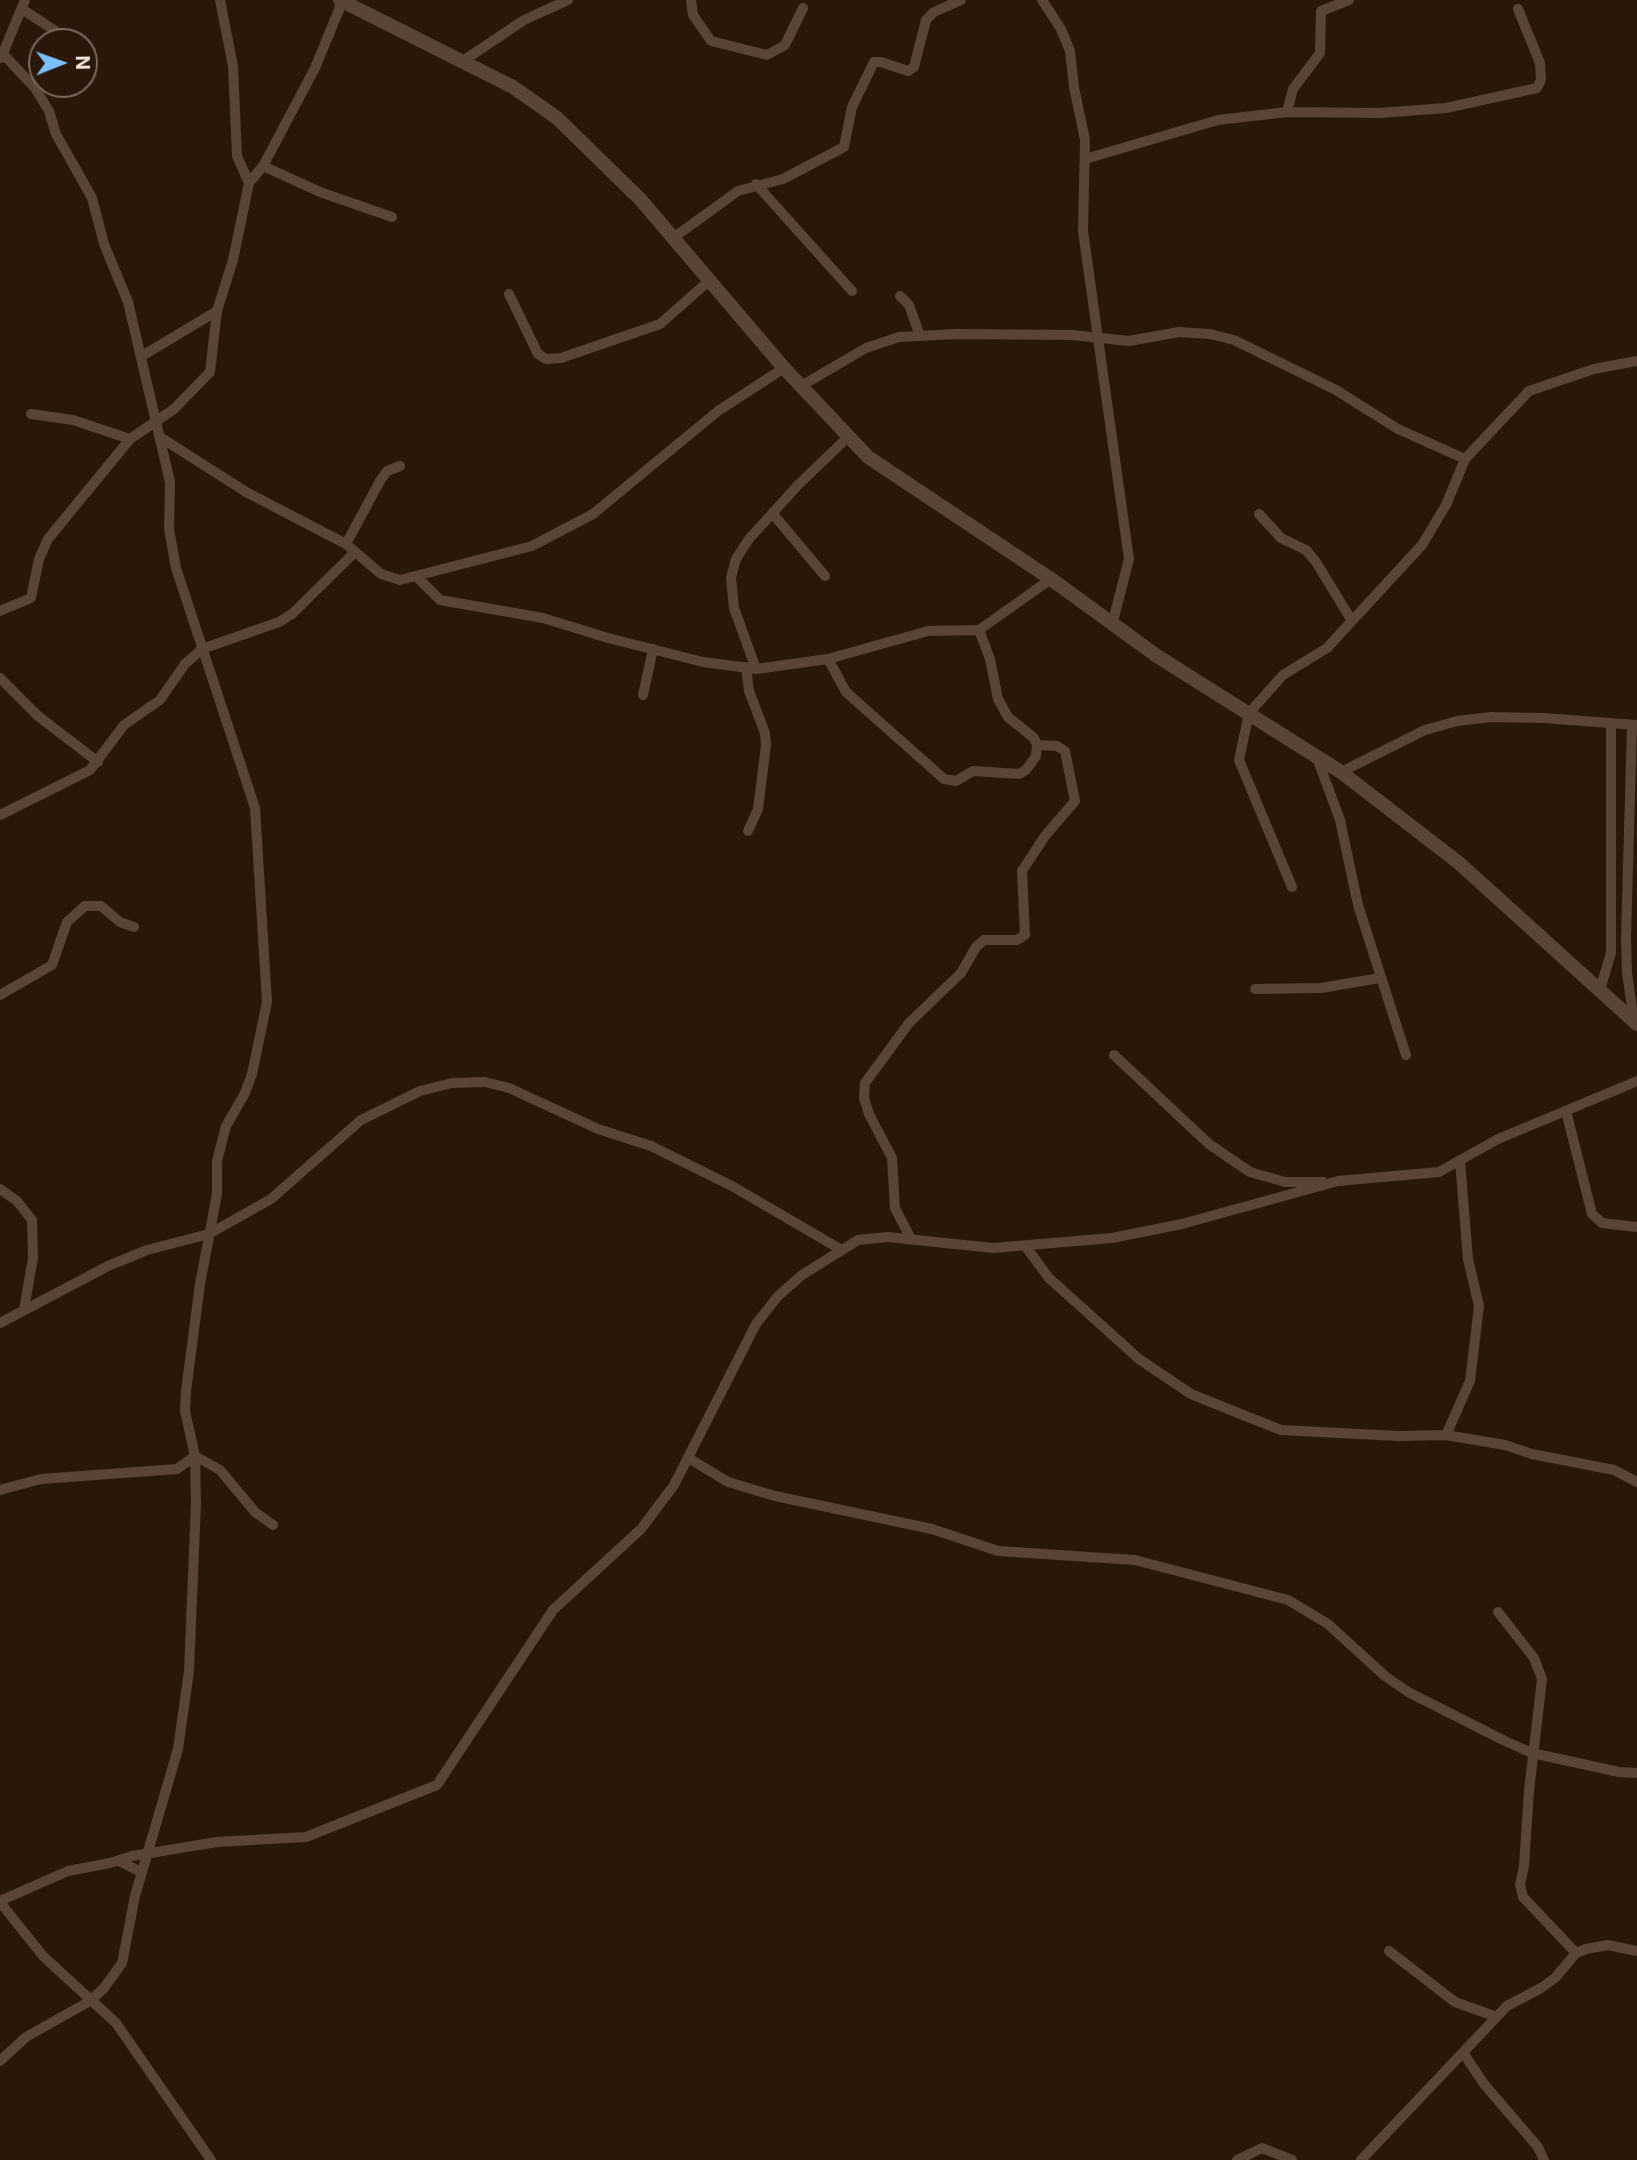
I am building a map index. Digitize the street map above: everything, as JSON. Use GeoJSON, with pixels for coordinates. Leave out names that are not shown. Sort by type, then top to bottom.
{"type":"FeatureCollection","features":[{"type":"Feature","properties":{"kind":"main road"},"geometry":{"type":"LineString","coordinates":[[341,0],[365,6],[513,87],[557,118],[640,199],[784,368],[868,457],[1051,579],[1112,625],[1341,772],[1459,863],[1636,1022]]}},
{"type":"Feature","properties":{"kind":"street"},"geometry":{"type":"LineString","coordinates":[[220,0],[233,66],[237,156],[249,183]]}},
{"type":"Feature","properties":{"kind":"street"},"geometry":{"type":"LineString","coordinates":[[0,611],[30,598],[39,559],[48,539],[130,439],[174,409],[210,372],[217,311],[233,260],[249,183],[262,166],[315,68],[341,0]]}},
{"type":"Feature","properties":{"kind":"street"},"geometry":{"type":"LineString","coordinates":[[463,61],[524,20],[568,0]]}},
{"type":"Feature","properties":{"kind":"street"},"geometry":{"type":"LineString","coordinates":[[691,0],[693,15],[712,41],[767,55],[785,45],[803,8]]}},
{"type":"Feature","properties":{"kind":"street"},"geometry":{"type":"LineString","coordinates":[[673,238],[738,191],[783,178],[844,147],[852,107],[874,62],[908,71],[914,68],[926,20],[934,12],[961,0]]}},
{"type":"Feature","properties":{"kind":"street"},"geometry":{"type":"LineString","coordinates":[[1042,0],[1061,29],[1070,51],[1085,140],[1083,230],[1129,559],[1112,625]]}},
{"type":"Feature","properties":{"kind":"street"},"geometry":{"type":"LineString","coordinates":[[1287,112],[1293,89],[1320,53],[1321,11],[1349,0]]}},
{"type":"Feature","properties":{"kind":"street"},"geometry":{"type":"LineString","coordinates":[[0,2062],[26,2037],[90,2001],[104,1988],[122,1963],[141,1872],[178,1749],[189,1671],[195,1456],[185,1402],[217,1194],[216,1161],[220,1143],[252,1074],[267,1002],[255,808],[176,568],[169,529],[170,482],[128,302],[104,244],[92,198],[56,134],[49,111],[36,88],[2,57],[24,4],[54,28]]}},
{"type":"Feature","properties":{"kind":"street"},"geometry":{"type":"LineString","coordinates":[[1084,159],[1217,120],[1287,112],[1379,113],[1446,108],[1537,88],[1541,80],[1540,63],[1518,9]]}},
{"type":"Feature","properties":{"kind":"street"},"geometry":{"type":"LineString","coordinates":[[262,166],[320,192],[392,217]]}},
{"type":"Feature","properties":{"kind":"street"},"geometry":{"type":"LineString","coordinates":[[756,184],[852,291]]}},
{"type":"Feature","properties":{"kind":"street"},"geometry":{"type":"LineString","coordinates":[[509,294],[538,354],[547,359],[561,358],[660,324],[710,280]]}},
{"type":"Feature","properties":{"kind":"street"},"geometry":{"type":"LineString","coordinates":[[900,296],[909,305],[920,336]]}},
{"type":"Feature","properties":{"kind":"street"},"geometry":{"type":"LineString","coordinates":[[142,356],[217,311]]}},
{"type":"Feature","properties":{"kind":"street"},"geometry":{"type":"LineString","coordinates":[[801,386],[866,348],[899,337],[957,334],[1129,341],[1179,332],[1234,340],[1336,390],[1366,411],[1409,435],[1465,459]]}},
{"type":"Feature","properties":{"kind":"street"},"geometry":{"type":"LineString","coordinates":[[1293,887],[1239,760],[1249,713],[1283,675],[1326,648],[1422,545],[1446,505],[1465,459],[1529,391],[1594,369],[1637,361]]}},
{"type":"Feature","properties":{"kind":"street"},"geometry":{"type":"LineString","coordinates":[[160,437],[246,492],[346,544],[381,574],[400,580],[532,546],[593,514],[718,411],[784,368]]}},
{"type":"Feature","properties":{"kind":"street"},"geometry":{"type":"LineString","coordinates":[[31,414],[73,420],[130,439]]}},
{"type":"Feature","properties":{"kind":"street"},"geometry":{"type":"LineString","coordinates":[[748,831],[758,809],[766,745],[765,733],[749,691],[751,668],[734,607],[731,578],[736,559],[773,514],[823,460],[848,438]]}},
{"type":"Feature","properties":{"kind":"street"},"geometry":{"type":"LineString","coordinates":[[346,544],[380,481],[387,471],[400,466]]}},
{"type":"Feature","properties":{"kind":"street"},"geometry":{"type":"LineString","coordinates":[[773,514],[825,576]]}},
{"type":"Feature","properties":{"kind":"street"},"geometry":{"type":"LineString","coordinates":[[1259,514],[1282,538],[1306,550],[1352,621]]}},
{"type":"Feature","properties":{"kind":"street"},"geometry":{"type":"LineString","coordinates":[[0,815],[90,770],[124,725],[160,700],[185,664],[202,649],[279,622],[292,614],[355,552]]}},
{"type":"Feature","properties":{"kind":"street"},"geometry":{"type":"LineString","coordinates":[[416,576],[440,600],[543,618],[703,662],[751,668],[828,659],[928,631],[979,630],[1051,579]]}},
{"type":"Feature","properties":{"kind":"street"},"geometry":{"type":"LineString","coordinates":[[828,659],[846,692],[944,779],[956,781],[973,771],[1019,774],[1026,770],[1036,756],[1037,746],[1034,738],[1008,717],[998,699],[990,659],[979,630]]}},
{"type":"Feature","properties":{"kind":"street"},"geometry":{"type":"LineString","coordinates":[[643,695],[653,649]]}},
{"type":"Feature","properties":{"kind":"street"},"geometry":{"type":"LineString","coordinates":[[0,678],[38,716],[98,761]]}},
{"type":"Feature","properties":{"kind":"street"},"geometry":{"type":"LineString","coordinates":[[1341,772],[1426,730],[1457,721],[1491,717],[1635,725],[1629,832],[1627,973],[1636,1022]]}},
{"type":"Feature","properties":{"kind":"street"},"geometry":{"type":"LineString","coordinates":[[1601,990],[1611,953],[1611,723]]}},
{"type":"Feature","properties":{"kind":"street"},"geometry":{"type":"LineString","coordinates":[[911,1239],[895,1208],[892,1158],[869,1114],[864,1098],[865,1083],[909,1023],[961,973],[976,947],[984,940],[1017,940],[1025,935],[1023,871],[1045,836],[1075,801],[1065,751],[1057,746],[1037,746]]}},
{"type":"Feature","properties":{"kind":"street"},"geometry":{"type":"LineString","coordinates":[[1316,755],[1340,820],[1358,905],[1406,1055]]}},
{"type":"Feature","properties":{"kind":"street"},"geometry":{"type":"LineString","coordinates":[[1612,831],[1629,832]]}},
{"type":"Feature","properties":{"kind":"street"},"geometry":{"type":"LineString","coordinates":[[1613,886],[1628,886]]}},
{"type":"Feature","properties":{"kind":"street"},"geometry":{"type":"LineString","coordinates":[[0,995],[52,965],[67,922],[85,906],[101,906],[120,922],[134,927]]}},
{"type":"Feature","properties":{"kind":"street"},"geometry":{"type":"LineString","coordinates":[[1255,989],[1321,988],[1380,978]]}},
{"type":"Feature","properties":{"kind":"street"},"geometry":{"type":"LineString","coordinates":[[1114,1055],[1209,1144],[1250,1172],[1285,1182],[1338,1181],[1439,1172],[1498,1139],[1637,1081]]}},
{"type":"Feature","properties":{"kind":"street"},"geometry":{"type":"LineString","coordinates":[[0,1323],[127,1258],[209,1234],[271,1199],[361,1120],[420,1091],[453,1083],[485,1082],[509,1088],[567,1115],[689,1163],[840,1249]]}},
{"type":"Feature","properties":{"kind":"street"},"geometry":{"type":"LineString","coordinates":[[1566,1111],[1592,1213],[1602,1223],[1637,1227]]}},
{"type":"Feature","properties":{"kind":"street"},"geometry":{"type":"LineString","coordinates":[[1446,1436],[1471,1381],[1479,1307],[1468,1259],[1460,1161]]}},
{"type":"Feature","properties":{"kind":"street"},"geometry":{"type":"LineString","coordinates":[[211,2160],[116,2023],[43,1956],[0,1901],[68,1871],[147,1853],[217,1842],[306,1837],[438,1785],[552,1610],[641,1529],[690,1459],[756,1324],[778,1296],[840,1249],[858,1240],[875,1236],[993,1248],[1026,1247],[1142,1232],[1338,1181]]}},
{"type":"Feature","properties":{"kind":"street"},"geometry":{"type":"LineString","coordinates":[[0,1189],[17,1200],[32,1220],[33,1258],[24,1309]]}},
{"type":"Feature","properties":{"kind":"street"},"geometry":{"type":"LineString","coordinates":[[1026,1247],[1049,1278],[1139,1359],[1191,1394],[1281,1430],[1446,1436],[1575,1460],[1614,1470],[1637,1482]]}},
{"type":"Feature","properties":{"kind":"street"},"geometry":{"type":"LineString","coordinates":[[0,1490],[41,1479],[177,1469],[195,1456]]}},
{"type":"Feature","properties":{"kind":"street"},"geometry":{"type":"LineString","coordinates":[[195,1456],[220,1470],[255,1513],[272,1525]]}},
{"type":"Feature","properties":{"kind":"street"},"geometry":{"type":"LineString","coordinates":[[690,1459],[728,1482],[775,1496],[932,1529],[998,1551],[1135,1560],[1288,1600],[1328,1624],[1385,1676],[1408,1692],[1532,1753],[1619,1772],[1637,1773]]}},
{"type":"Feature","properties":{"kind":"street"},"geometry":{"type":"LineString","coordinates":[[1498,1612],[1534,1658],[1542,1679],[1520,1885],[1523,1897],[1576,1953]]}},
{"type":"Feature","properties":{"kind":"street"},"geometry":{"type":"LineString","coordinates":[[119,1861],[141,1872]]}},
{"type":"Feature","properties":{"kind":"street"},"geometry":{"type":"LineString","coordinates":[[1361,2160],[1464,2054],[1494,2016],[1555,1978],[1576,1953],[1608,1945],[1637,1951]]}},
{"type":"Feature","properties":{"kind":"street"},"geometry":{"type":"LineString","coordinates":[[1389,1951],[1455,2003],[1494,2016]]}},
{"type":"Feature","properties":{"kind":"street"},"geometry":{"type":"LineString","coordinates":[[1464,2054],[1484,2084],[1538,2147],[1544,2160]]}},
{"type":"Feature","properties":{"kind":"street"},"geometry":{"type":"LineString","coordinates":[[1237,2160],[1255,2149],[1262,2148],[1292,2160]]}}]}
